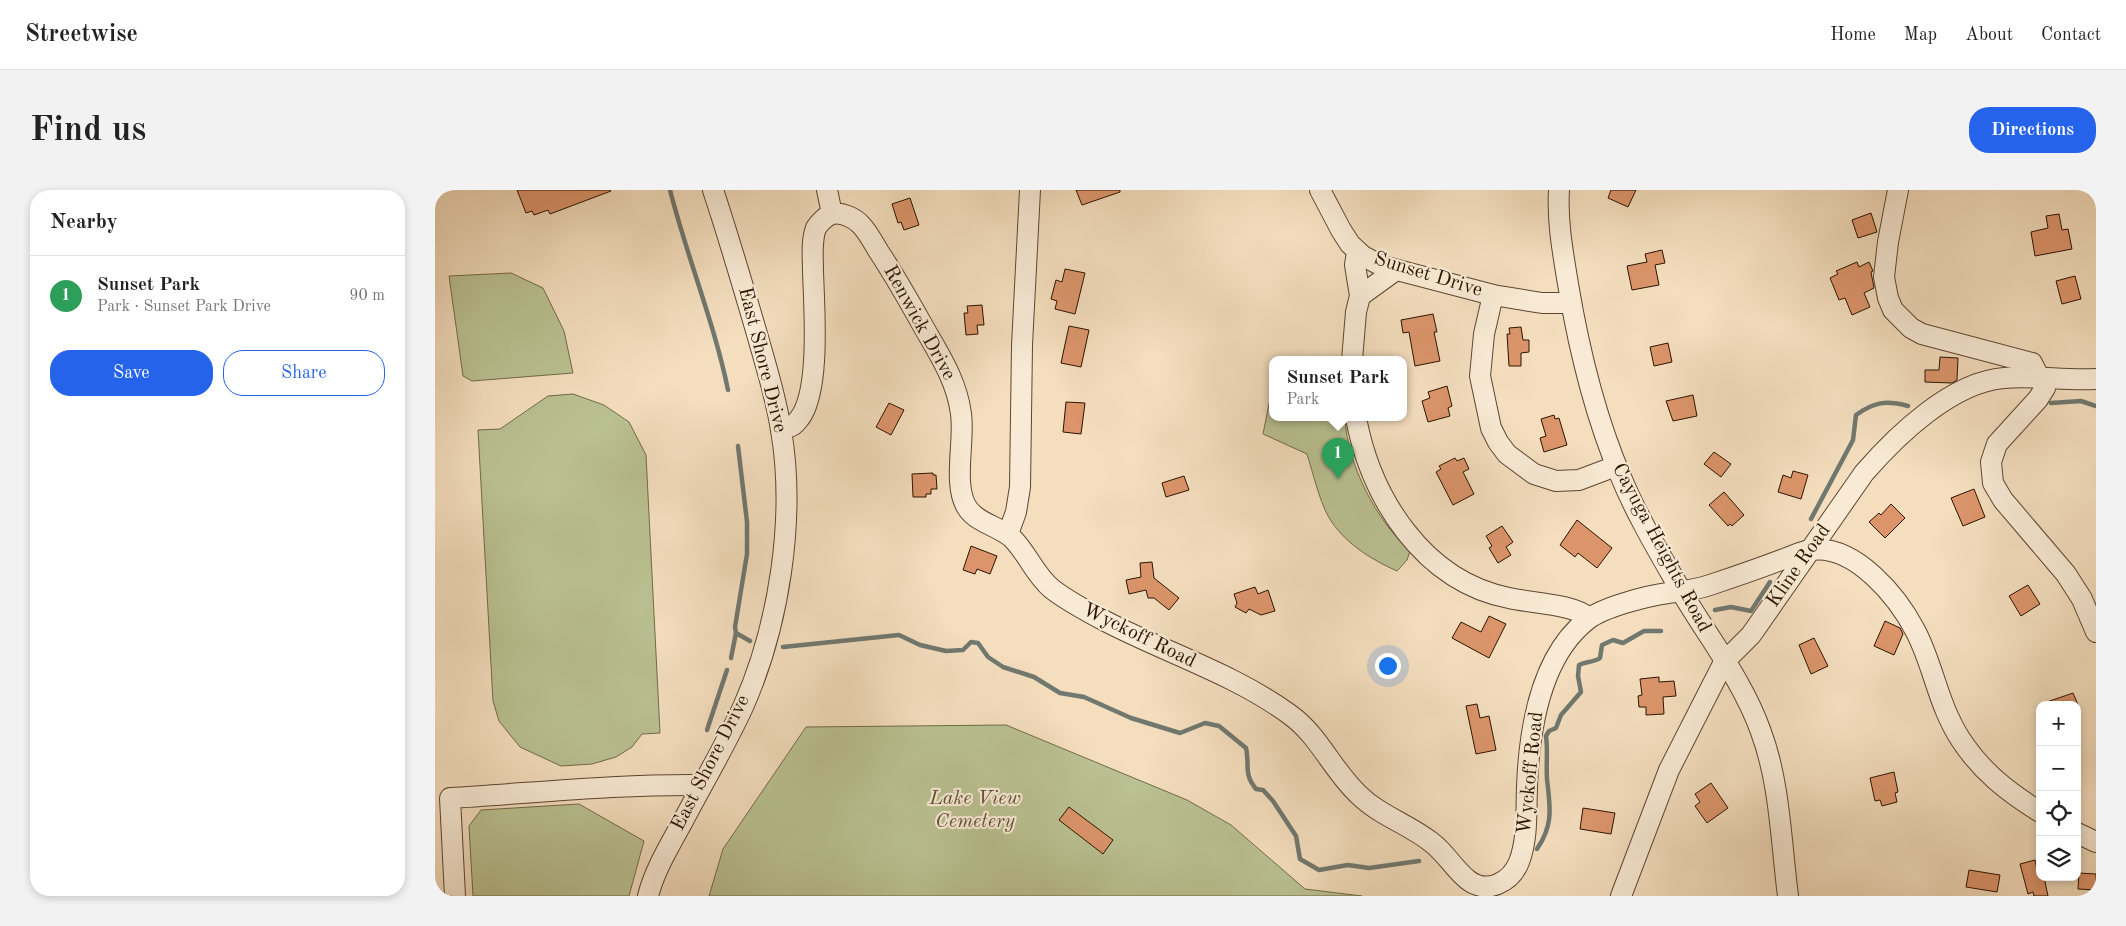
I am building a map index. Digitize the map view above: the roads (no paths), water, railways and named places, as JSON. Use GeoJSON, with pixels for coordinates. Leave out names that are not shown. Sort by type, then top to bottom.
{"type":"FeatureCollection","features":[{"type":"Feature","properties":{"kind":"street","name":"East Shore Drive"},"geometry":{"type":"LineString","coordinates":[[648,896],[651,884],[665,852],[743,706],[762,652],[775,603],[783,546],[786,469],[781,430],[770,380],[713,190]]}},
{"type":"Feature","properties":{"kind":"street"},"geometry":{"type":"LineString","coordinates":[[781,430],[793,426],[799,420],[807,404],[815,347],[814,239],[817,228],[822,221],[832,214],[827,190]]}},
{"type":"Feature","properties":{"kind":"street"},"geometry":{"type":"LineString","coordinates":[[1008,534],[1016,512],[1020,486],[1022,345],[1030,190]]}},
{"type":"Feature","properties":{"kind":"street","name":"Sunset Drive"},"geometry":{"type":"LineString","coordinates":[[1320,190],[1341,230],[1357,252],[1382,266],[1493,295],[1542,303],[1571,303]]}},
{"type":"Feature","properties":{"kind":"street","name":"Cayuga Heights Road"},"geometry":{"type":"LineString","coordinates":[[1559,190],[1560,236],[1571,303],[1589,384],[1616,466],[1644,524],[1682,592],[1751,707],[1761,732],[1769,759],[1788,896]]}},
{"type":"Feature","properties":{"kind":"street"},"geometry":{"type":"LineString","coordinates":[[1898,190],[1889,232],[1884,277],[1887,298],[1893,310],[1906,324],[1922,334],[2032,363],[2045,388],[1995,448],[1991,462],[1993,483],[2003,500],[2065,574],[2082,599],[2096,632]]}},
{"type":"Feature","properties":{"kind":"street","name":"Renwick Drive"},"geometry":{"type":"LineString","coordinates":[[832,214],[844,215],[861,225],[894,274],[951,377],[963,422],[961,484],[965,503],[978,518],[1008,534]]}},
{"type":"Feature","properties":{"kind":"street"},"geometry":{"type":"LineString","coordinates":[[1352,356],[1360,296],[1355,265],[1357,252]]}},
{"type":"Feature","properties":{"kind":"street"},"geometry":{"type":"LineString","coordinates":[[1360,296],[1396,270]]}},
{"type":"Feature","properties":{"kind":"street"},"geometry":{"type":"LineString","coordinates":[[1493,295],[1484,334],[1480,376],[1491,428],[1498,442],[1507,454],[1534,474],[1556,481],[1579,480],[1616,466]]}},
{"type":"Feature","properties":{"kind":"street","name":"Kline Road"},"geometry":{"type":"LineString","coordinates":[[1621,896],[1669,770],[1724,662],[1751,635],[1790,576],[1812,550],[1864,473],[1884,450],[1929,412],[1957,393],[1981,382],[2003,378],[2040,377],[2096,379]]}},
{"type":"Feature","properties":{"kind":"street"},"geometry":{"type":"LineString","coordinates":[[1357,421],[1366,459],[1383,498],[1405,530],[1432,560],[1455,576],[1483,590],[1504,597],[1576,610],[1589,618]]}},
{"type":"Feature","properties":{"kind":"street","name":"Wyckoff Road"},"geometry":{"type":"LineString","coordinates":[[1008,534],[1018,544],[1037,575],[1051,588],[1076,605],[1126,632],[1252,691],[1290,715],[1315,738],[1346,782],[1362,799],[1431,841],[1463,876],[1479,887],[1491,887],[1505,880],[1519,862],[1525,838],[1528,767],[1536,712],[1544,686],[1557,658],[1572,635],[1589,618],[1610,608],[1664,593],[1701,589],[1812,550]]}},
{"type":"Feature","properties":{"kind":"street"},"geometry":{"type":"LineString","coordinates":[[1812,550],[1851,558],[1877,579],[1892,595],[1916,631],[1941,704],[1963,743],[1993,779],[2036,809]]}},
{"type":"Feature","properties":{"kind":"street"},"geometry":{"type":"LineString","coordinates":[[455,896],[450,798],[634,785],[702,785]]}},
{"type":"Feature","properties":{"kind":"street"},"geometry":{"type":"LineString","coordinates":[[2081,835],[2096,842]]}},
{"type":"Feature","properties":{"kind":"waterway"},"geometry":{"type":"LineString","coordinates":[[670,190],[715,339],[728,390]]}},
{"type":"Feature","properties":{"kind":"waterway"},"geometry":{"type":"LineString","coordinates":[[2051,403],[2081,401],[2096,406]]}},
{"type":"Feature","properties":{"kind":"waterway"},"geometry":{"type":"LineString","coordinates":[[1811,519],[1853,440],[1856,415],[1869,407],[1881,403],[1908,406]]}},
{"type":"Feature","properties":{"kind":"waterway"},"geometry":{"type":"LineString","coordinates":[[738,446],[747,522],[747,554],[735,627],[736,633],[750,641]]}},
{"type":"Feature","properties":{"kind":"waterway"},"geometry":{"type":"LineString","coordinates":[[1715,610],[1731,607],[1751,611],[1770,582]]}},
{"type":"Feature","properties":{"kind":"waterway"},"geometry":{"type":"LineString","coordinates":[[1537,849],[1546,831],[1550,815],[1546,736],[1549,731],[1556,728],[1561,715],[1581,692],[1578,676],[1579,665],[1600,658],[1602,645],[1613,640],[1623,643],[1644,631],[1661,631]]}},
{"type":"Feature","properties":{"kind":"waterway"},"geometry":{"type":"LineString","coordinates":[[731,658],[736,633]]}},
{"type":"Feature","properties":{"kind":"waterway"},"geometry":{"type":"LineString","coordinates":[[783,647],[899,635],[920,645],[946,651],[963,650],[971,642],[978,643],[988,657],[1003,667],[1034,677],[1060,693],[1084,697],[1131,718],[1180,733],[1205,723],[1219,726],[1246,748],[1248,774],[1252,783],[1256,789],[1263,790],[1273,801],[1296,836],[1300,859],[1319,870],[1348,865],[1369,868],[1419,861]]}},
{"type":"Feature","properties":{"kind":"waterway"},"geometry":{"type":"LineString","coordinates":[[707,730],[727,670]]}},
{"type":"Feature","properties":{"kind":"place","name":"Sunset Park"},"geometry":{"type":"Point","coordinates":[1338,479]}},
{"type":"Feature","properties":{"kind":"park label","name":"Lake View Cemetery"},"geometry":{"type":"Point","coordinates":[975,810]}}]}
